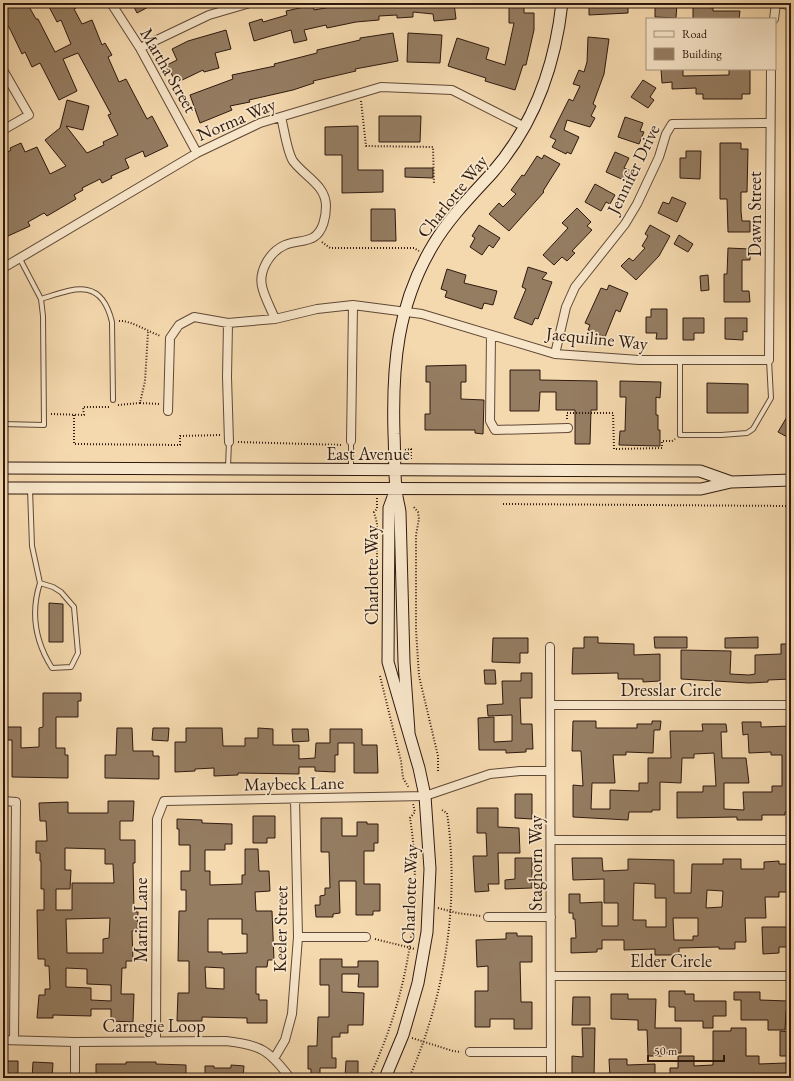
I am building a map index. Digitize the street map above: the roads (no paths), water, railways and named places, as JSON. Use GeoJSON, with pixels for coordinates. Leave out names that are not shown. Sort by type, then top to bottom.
{"type":"FeatureCollection","features":[{"type":"Feature","properties":{"kind":"main road","name":"Charlotte Way"},"geometry":{"type":"LineString","coordinates":[[409,732],[404,662],[400,512],[395,471],[394,371],[397,340],[410,293],[420,267],[433,244],[463,204],[507,154],[525,128],[540,98],[548,75],[560,27],[562,3]]}},
{"type":"Feature","properties":{"kind":"main road","name":"East Avenue"},"geometry":{"type":"LineString","coordinates":[[3,468],[395,471],[700,471],[731,482]]}},
{"type":"Feature","properties":{"kind":"main road","name":"East Avenue"},"geometry":{"type":"LineString","coordinates":[[3,488],[701,490],[731,482],[791,480]]}},
{"type":"Feature","properties":{"kind":"main road","name":"Charlotte Way"},"geometry":{"type":"LineString","coordinates":[[385,1078],[403,1035],[412,1008],[424,951],[429,906],[430,870],[425,796],[409,732],[388,662],[389,508],[396,489]]}},
{"type":"Feature","properties":{"kind":"street","name":"Martha Street"},"geometry":{"type":"LineString","coordinates":[[111,3],[140,48],[197,153]]}},
{"type":"Feature","properties":{"kind":"street"},"geometry":{"type":"LineString","coordinates":[[140,48],[209,15],[250,3]]}},
{"type":"Feature","properties":{"kind":"street"},"geometry":{"type":"LineString","coordinates":[[774,18],[776,3]]}},
{"type":"Feature","properties":{"kind":"street"},"geometry":{"type":"LineString","coordinates":[[780,3],[791,6]]}},
{"type":"Feature","properties":{"kind":"street"},"geometry":{"type":"LineString","coordinates":[[3,70],[29,115],[3,130]]}},
{"type":"Feature","properties":{"kind":"street","name":"Dawn Street"},"geometry":{"type":"LineString","coordinates":[[769,360],[771,70]]}},
{"type":"Feature","properties":{"kind":"street","name":"Norma Way"},"geometry":{"type":"LineString","coordinates":[[3,268],[197,153],[260,123],[381,87],[452,90],[525,128]]}},
{"type":"Feature","properties":{"kind":"street"},"geometry":{"type":"LineString","coordinates":[[275,319],[262,289],[263,272],[267,259],[284,245],[314,237],[323,227],[326,206],[323,193],[316,183],[303,173],[292,160],[281,117]]}},
{"type":"Feature","properties":{"kind":"street","name":"Jennifer Drive"},"geometry":{"type":"LineString","coordinates":[[555,354],[566,307],[575,287],[625,224],[633,211],[659,157],[666,134],[672,124],[770,123]]}},
{"type":"Feature","properties":{"kind":"street"},"geometry":{"type":"LineString","coordinates":[[351,443],[353,305]]}},
{"type":"Feature","properties":{"kind":"street","name":"Jacquiline Way"},"geometry":{"type":"LineString","coordinates":[[169,407],[170,338],[179,325],[194,317],[228,323],[275,319],[317,309],[353,305],[404,313],[422,314],[555,354],[639,360],[769,360]]}},
{"type":"Feature","properties":{"kind":"street"},"geometry":{"type":"LineString","coordinates":[[228,323],[228,438]]}},
{"type":"Feature","properties":{"kind":"street"},"geometry":{"type":"LineString","coordinates":[[491,335],[490,421],[495,430],[568,428]]}},
{"type":"Feature","properties":{"kind":"street","name":"Staghorn Way"},"geometry":{"type":"LineString","coordinates":[[550,647],[551,1078]]}},
{"type":"Feature","properties":{"kind":"street","name":"Dresslar Circle"},"geometry":{"type":"LineString","coordinates":[[550,705],[791,705]]}},
{"type":"Feature","properties":{"kind":"street","name":"Maybeck Lane"},"geometry":{"type":"LineString","coordinates":[[164,801],[425,796],[490,774],[550,770]]}},
{"type":"Feature","properties":{"kind":"street","name":"Keeler Street"},"geometry":{"type":"LineString","coordinates":[[275,1057],[285,1040],[292,1014],[298,937],[295,799]]}},
{"type":"Feature","properties":{"kind":"street"},"geometry":{"type":"LineString","coordinates":[[3,801],[16,802],[14,1040]]}},
{"type":"Feature","properties":{"kind":"street","name":"Marini Lane"},"geometry":{"type":"LineString","coordinates":[[156,1041],[157,819],[164,801]]}},
{"type":"Feature","properties":{"kind":"street"},"geometry":{"type":"LineString","coordinates":[[551,840],[791,840]]}},
{"type":"Feature","properties":{"kind":"street"},"geometry":{"type":"LineString","coordinates":[[488,917],[551,917]]}},
{"type":"Feature","properties":{"kind":"street"},"geometry":{"type":"LineString","coordinates":[[298,937],[366,937]]}},
{"type":"Feature","properties":{"kind":"street","name":"Elder Circle"},"geometry":{"type":"LineString","coordinates":[[551,976],[791,976]]}},
{"type":"Feature","properties":{"kind":"street","name":"Carnegie Loop"},"geometry":{"type":"LineString","coordinates":[[3,1040],[76,1042],[226,1041],[248,1043],[275,1057],[290,1078]]}},
{"type":"Feature","properties":{"kind":"street"},"geometry":{"type":"LineString","coordinates":[[75,1078],[76,1042]]}},
{"type":"Feature","properties":{"kind":"street"},"geometry":{"type":"LineString","coordinates":[[470,1052],[551,1052]]}},
{"type":"Feature","properties":{"kind":"lane"},"geometry":{"type":"LineString","coordinates":[[3,424],[44,425],[43,316],[41,299],[20,259]]}},
{"type":"Feature","properties":{"kind":"lane"},"geometry":{"type":"LineString","coordinates":[[41,299],[74,288],[85,288],[96,294],[105,303],[112,322],[113,400]]}},
{"type":"Feature","properties":{"kind":"lane"},"geometry":{"type":"LineString","coordinates":[[680,360],[680,435],[721,436],[747,433],[753,428],[771,398],[769,360]]}},
{"type":"Feature","properties":{"kind":"lane"},"geometry":{"type":"LineString","coordinates":[[228,438],[228,469]]}},
{"type":"Feature","properties":{"kind":"lane"},"geometry":{"type":"LineString","coordinates":[[351,443],[351,470]]}},
{"type":"Feature","properties":{"kind":"lane"},"geometry":{"type":"LineString","coordinates":[[30,488],[32,546],[40,583],[34,600],[38,639],[43,654],[52,668],[71,667],[78,654],[74,607],[62,592],[53,587],[40,583]]}}]}
